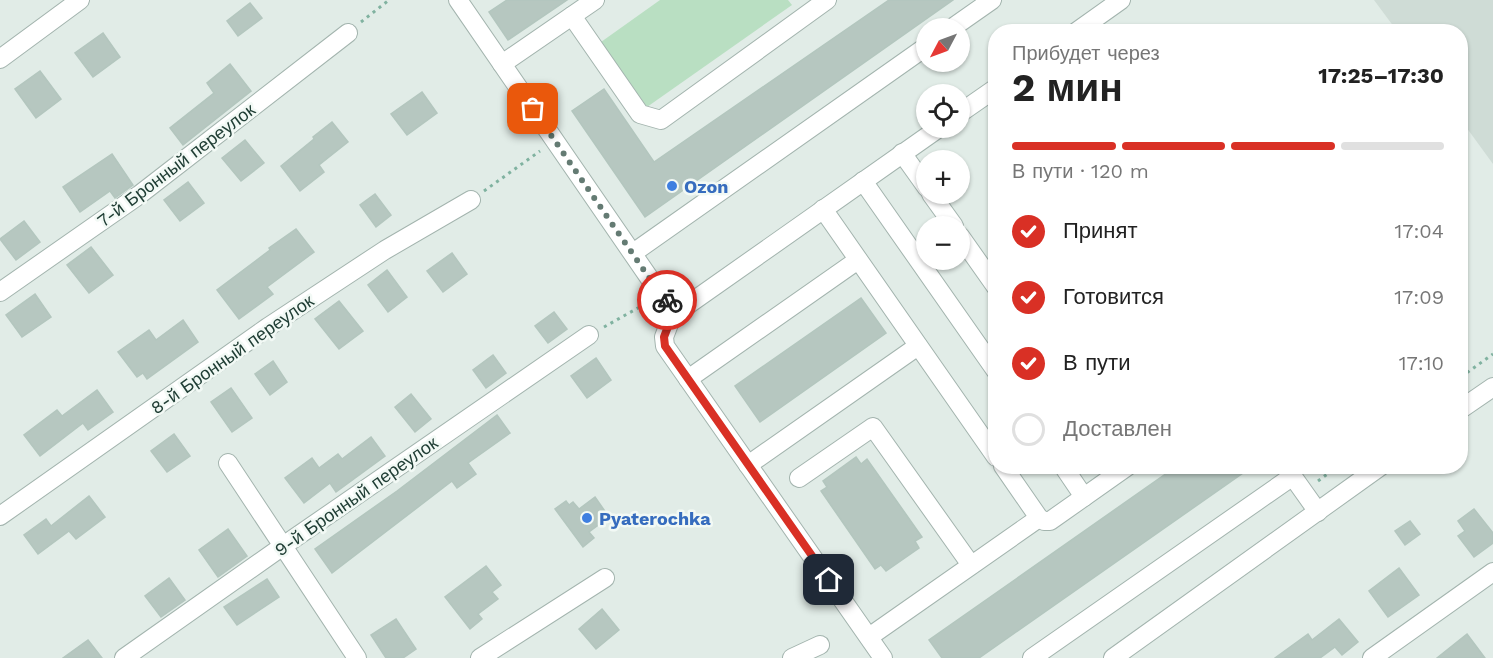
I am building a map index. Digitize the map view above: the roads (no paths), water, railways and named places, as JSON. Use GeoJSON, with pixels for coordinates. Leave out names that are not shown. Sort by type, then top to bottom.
{"type":"FeatureCollection","features":[{"type":"Feature","properties":{"kind":"street"},"geometry":{"type":"LineString","coordinates":[[0,59],[80,0]]}},
{"type":"Feature","properties":{"kind":"street"},"geometry":{"type":"LineString","coordinates":[[502,64],[595,0]]}},
{"type":"Feature","properties":{"kind":"street"},"geometry":{"type":"LineString","coordinates":[[572,16],[640,114],[661,120],[827,0]]}},
{"type":"Feature","properties":{"kind":"street"},"geometry":{"type":"LineString","coordinates":[[966,18],[992,0]]}},
{"type":"Feature","properties":{"kind":"street"},"geometry":{"type":"LineString","coordinates":[[1087,24],[1117,1]]}},
{"type":"Feature","properties":{"kind":"street"},"geometry":{"type":"LineString","coordinates":[[465,2],[502,64],[633,253],[669,299],[688,304],[924,138]]}},
{"type":"Feature","properties":{"kind":"street","name":"7-й Бронный переулок"},"geometry":{"type":"LineString","coordinates":[[0,292],[139,195],[348,33]]}},
{"type":"Feature","properties":{"kind":"street"},"geometry":{"type":"LineString","coordinates":[[633,253],[916,54]]}},
{"type":"Feature","properties":{"kind":"street"},"geometry":{"type":"LineString","coordinates":[[970,106],[988,94]]}},
{"type":"Feature","properties":{"kind":"street"},"geometry":{"type":"LineString","coordinates":[[902,153],[916,173]]}},
{"type":"Feature","properties":{"kind":"street"},"geometry":{"type":"LineString","coordinates":[[863,181],[988,360]]}},
{"type":"Feature","properties":{"kind":"street","name":"8-й Бронный переулок"},"geometry":{"type":"LineString","coordinates":[[0,516],[268,327],[384,250],[471,200]]}},
{"type":"Feature","properties":{"kind":"street"},"geometry":{"type":"LineString","coordinates":[[823,209],[988,446]]}},
{"type":"Feature","properties":{"kind":"street"},"geometry":{"type":"LineString","coordinates":[[970,250],[988,276]]}},
{"type":"Feature","properties":{"kind":"street"},"geometry":{"type":"LineString","coordinates":[[688,379],[858,260]]}},
{"type":"Feature","properties":{"kind":"street"},"geometry":{"type":"LineString","coordinates":[[669,299],[663,342],[883,658]]}},
{"type":"Feature","properties":{"kind":"street","name":"9-й Бронный переулок"},"geometry":{"type":"LineString","coordinates":[[124,658],[282,546],[589,335]]}},
{"type":"Feature","properties":{"kind":"street"},"geometry":{"type":"LineString","coordinates":[[748,465],[918,346]]}},
{"type":"Feature","properties":{"kind":"street"},"geometry":{"type":"LineString","coordinates":[[1468,404],[1493,387]]}},
{"type":"Feature","properties":{"kind":"street"},"geometry":{"type":"LineString","coordinates":[[799,478],[873,427],[971,565]]}},
{"type":"Feature","properties":{"kind":"street"},"geometry":{"type":"LineString","coordinates":[[228,464],[357,658]]}},
{"type":"Feature","properties":{"kind":"street"},"geometry":{"type":"LineString","coordinates":[[1009,474],[1039,518],[1044,521],[1050,521],[1115,474]]}},
{"type":"Feature","properties":{"kind":"street"},"geometry":{"type":"LineString","coordinates":[[1068,474],[1084,497]]}},
{"type":"Feature","properties":{"kind":"street"},"geometry":{"type":"LineString","coordinates":[[1032,658],[1285,474]]}},
{"type":"Feature","properties":{"kind":"street"},"geometry":{"type":"LineString","coordinates":[[1291,474],[1318,512]]}},
{"type":"Feature","properties":{"kind":"street"},"geometry":{"type":"LineString","coordinates":[[1113,658],[1370,474]]}},
{"type":"Feature","properties":{"kind":"street"},"geometry":{"type":"LineString","coordinates":[[869,637],[1039,518]]}},
{"type":"Feature","properties":{"kind":"street"},"geometry":{"type":"LineString","coordinates":[[1371,658],[1493,572]]}},
{"type":"Feature","properties":{"kind":"street"},"geometry":{"type":"LineString","coordinates":[[480,658],[605,578]]}},
{"type":"Feature","properties":{"kind":"street"},"geometry":{"type":"LineString","coordinates":[[792,658],[820,645]]}},
{"type":"Feature","properties":{"kind":"place","name":"Ozon"},"geometry":{"type":"Point","coordinates":[672,186]}},
{"type":"Feature","properties":{"kind":"place","name":"Pyaterochka"},"geometry":{"type":"Point","coordinates":[587,518]}}]}
